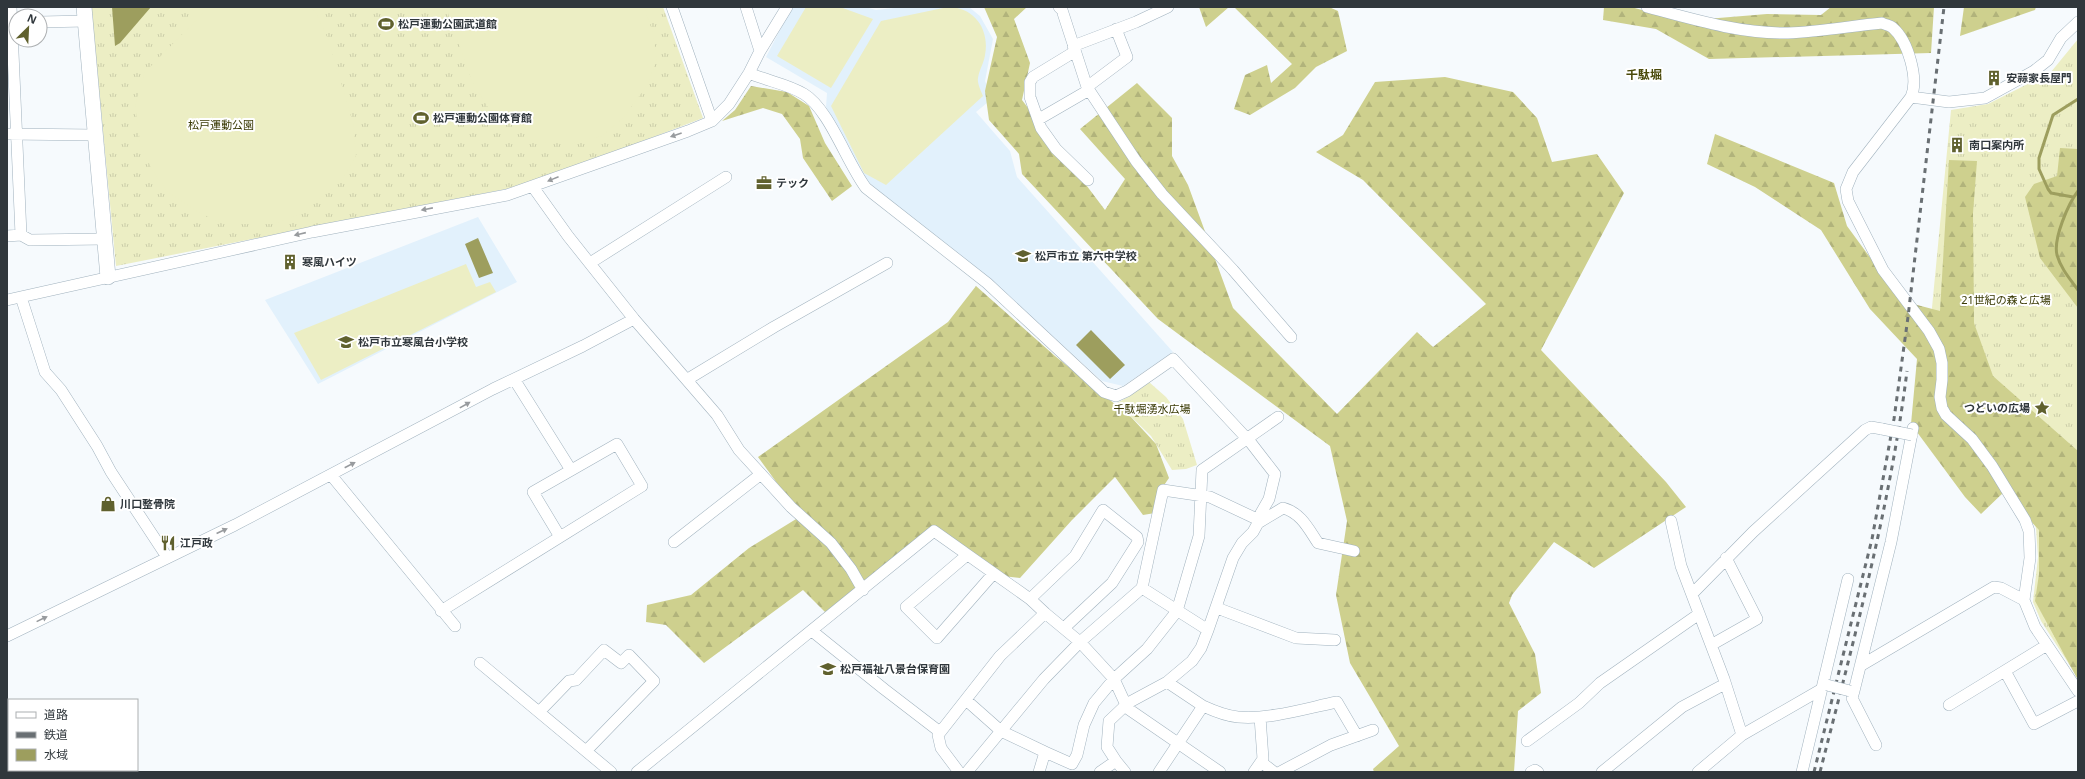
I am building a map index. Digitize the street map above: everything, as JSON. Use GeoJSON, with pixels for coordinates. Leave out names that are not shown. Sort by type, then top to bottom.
{"type":"FeatureCollection","features":[{"type":"Feature","properties":{"kind":"street"},"geometry":{"type":"LineString","coordinates":[[672,7],[712,121]]}},
{"type":"Feature","properties":{"kind":"street"},"geometry":{"type":"LineString","coordinates":[[746,7],[760,51]]}},
{"type":"Feature","properties":{"kind":"street"},"geometry":{"type":"LineString","coordinates":[[7,300],[312,232],[502,197],[712,121],[729,104],[749,73],[786,7]]}},
{"type":"Feature","properties":{"kind":"street"},"geometry":{"type":"LineString","coordinates":[[1088,180],[1052,145],[1041,128],[1030,97],[1030,82],[1033,77],[1073,49],[1168,7]]}},
{"type":"Feature","properties":{"kind":"street"},"geometry":{"type":"LineString","coordinates":[[1647,7],[1722,25],[1761,31],[1788,33],[1882,23],[1892,27],[1905,42],[1911,62],[1914,91],[1911,97],[1853,172],[1847,184],[1847,195],[1883,270],[1929,331],[1939,349],[1942,363],[1940,397],[1942,408],[1946,415],[1972,439],[1992,466],[2025,520],[2029,531],[2030,558],[2024,600],[2036,627],[2078,692]]}},
{"type":"Feature","properties":{"kind":"street"},"geometry":{"type":"LineString","coordinates":[[1063,8],[1073,49],[1088,89],[1136,161],[1162,194],[1233,270],[1291,337]]}},
{"type":"Feature","properties":{"kind":"street"},"geometry":{"type":"LineString","coordinates":[[48,21],[85,14],[108,277]]}},
{"type":"Feature","properties":{"kind":"street"},"geometry":{"type":"LineString","coordinates":[[1911,97],[1949,102],[1985,98],[2034,71],[2048,60],[2061,38],[2078,22]]}},
{"type":"Feature","properties":{"kind":"street"},"geometry":{"type":"LineString","coordinates":[[1039,119],[1088,89],[1127,58],[1116,30]]}},
{"type":"Feature","properties":{"kind":"street"},"geometry":{"type":"LineString","coordinates":[[11,48],[10,90],[12,134],[21,236]]}},
{"type":"Feature","properties":{"kind":"street"},"geometry":{"type":"LineString","coordinates":[[749,73],[804,94],[814,102],[823,114],[856,174],[866,188],[987,283],[1091,382],[1104,392],[1116,396],[1127,392],[1173,359],[1246,439],[1275,474],[1269,499],[1261,513],[1259,522],[1253,532],[1242,543],[1233,558],[1217,608],[1208,630],[1192,661],[1167,682],[1125,705],[1109,721],[1107,746],[1125,772]]}},
{"type":"Feature","properties":{"kind":"street"},"geometry":{"type":"LineString","coordinates":[[12,134],[95,135]]}},
{"type":"Feature","properties":{"kind":"street"},"geometry":{"type":"LineString","coordinates":[[590,263],[726,177]]}},
{"type":"Feature","properties":{"kind":"street"},"geometry":{"type":"LineString","coordinates":[[533,187],[634,319],[688,379],[717,415],[739,450],[790,507],[831,543],[851,569],[863,590]]}},
{"type":"Feature","properties":{"kind":"street"},"geometry":{"type":"LineString","coordinates":[[7,236],[21,236],[30,240],[104,239]]}},
{"type":"Feature","properties":{"kind":"street"},"geometry":{"type":"LineString","coordinates":[[688,379],[774,327],[886,263]]}},
{"type":"Feature","properties":{"kind":"street"},"geometry":{"type":"LineString","coordinates":[[21,297],[46,372],[61,390],[97,446],[110,472],[168,557]]}},
{"type":"Feature","properties":{"kind":"street"},"geometry":{"type":"LineString","coordinates":[[7,636],[331,475],[514,379],[583,346],[634,319]]}},
{"type":"Feature","properties":{"kind":"street"},"geometry":{"type":"LineString","coordinates":[[514,379],[572,470]]}},
{"type":"Feature","properties":{"kind":"street"},"geometry":{"type":"LineString","coordinates":[[966,700],[1001,731],[1072,764],[1084,725],[1094,703],[1114,679],[1147,649],[1177,610],[1199,536],[1202,470],[1278,417]]}},
{"type":"Feature","properties":{"kind":"street"},"geometry":{"type":"LineString","coordinates":[[1692,594],[1726,558],[1819,470],[1865,430],[1871,427],[1913,431],[1891,542],[1860,666],[1852,691],[1852,698],[1876,745]]}},
{"type":"Feature","properties":{"kind":"street"},"geometry":{"type":"LineString","coordinates":[[441,610],[560,537],[642,486],[617,444],[533,492],[560,537]]}},
{"type":"Feature","properties":{"kind":"street"},"geometry":{"type":"LineString","coordinates":[[674,542],[761,474]]}},
{"type":"Feature","properties":{"kind":"street"},"geometry":{"type":"LineString","coordinates":[[331,475],[455,626]]}},
{"type":"Feature","properties":{"kind":"street"},"geometry":{"type":"LineString","coordinates":[[967,772],[1044,680],[1080,642],[1142,588],[1163,490],[1201,495],[1259,522]]}},
{"type":"Feature","properties":{"kind":"street"},"geometry":{"type":"LineString","coordinates":[[1259,522],[1283,508],[1293,511],[1302,519],[1318,543],[1354,551]]}},
{"type":"Feature","properties":{"kind":"street"},"geometry":{"type":"LineString","coordinates":[[1030,599],[1075,556],[1102,510],[1137,537],[1152,538]]}},
{"type":"Feature","properties":{"kind":"street"},"geometry":{"type":"LineString","coordinates":[[1671,521],[1681,566],[1711,645],[1742,735]]}},
{"type":"Feature","properties":{"kind":"street"},"geometry":{"type":"LineString","coordinates":[[637,772],[934,531],[1030,599],[1080,642],[1114,679],[1125,705],[1220,772]]}},
{"type":"Feature","properties":{"kind":"street"},"geometry":{"type":"LineString","coordinates":[[1064,628],[1116,577],[1138,542],[1137,537]]}},
{"type":"Feature","properties":{"kind":"street"},"geometry":{"type":"LineString","coordinates":[[967,555],[906,607],[937,638],[993,574]]}},
{"type":"Feature","properties":{"kind":"street"},"geometry":{"type":"LineString","coordinates":[[1711,645],[1757,619],[1726,558]]}},
{"type":"Feature","properties":{"kind":"street"},"geometry":{"type":"LineString","coordinates":[[1802,772],[1824,686],[1848,579]]}},
{"type":"Feature","properties":{"kind":"street"},"geometry":{"type":"LineString","coordinates":[[1860,666],[1994,587],[2001,588],[2024,600]]}},
{"type":"Feature","properties":{"kind":"street"},"geometry":{"type":"LineString","coordinates":[[1142,588],[1208,630]]}},
{"type":"Feature","properties":{"kind":"street"},"geometry":{"type":"LineString","coordinates":[[1217,608],[1296,638],[1335,640]]}},
{"type":"Feature","properties":{"kind":"street"},"geometry":{"type":"LineString","coordinates":[[959,772],[941,748],[938,735],[1000,656],[1045,613]]}},
{"type":"Feature","properties":{"kind":"street"},"geometry":{"type":"LineString","coordinates":[[1527,741],[1579,703],[1600,683],[1699,614]]}},
{"type":"Feature","properties":{"kind":"street"},"geometry":{"type":"LineString","coordinates":[[812,630],[884,689],[940,732]]}},
{"type":"Feature","properties":{"kind":"street"},"geometry":{"type":"LineString","coordinates":[[1949,705],[2047,645]]}},
{"type":"Feature","properties":{"kind":"street"},"geometry":{"type":"LineString","coordinates":[[539,712],[569,681],[576,680],[604,650],[621,663],[629,655],[654,681],[586,751]]}},
{"type":"Feature","properties":{"kind":"street"},"geometry":{"type":"LineString","coordinates":[[480,663],[611,772]]}},
{"type":"Feature","properties":{"kind":"street"},"geometry":{"type":"LineString","coordinates":[[2005,671],[2034,724],[2078,702]]}},
{"type":"Feature","properties":{"kind":"street"},"geometry":{"type":"LineString","coordinates":[[1167,682],[1203,706],[1222,714],[1238,718],[1260,717],[1337,702],[1357,736]]}},
{"type":"Feature","properties":{"kind":"street"},"geometry":{"type":"LineString","coordinates":[[1602,772],[1682,707],[1725,684]]}},
{"type":"Feature","properties":{"kind":"street"},"geometry":{"type":"LineString","coordinates":[[1698,772],[1742,735],[1824,686],[1852,691]]}},
{"type":"Feature","properties":{"kind":"street"},"geometry":{"type":"LineString","coordinates":[[1159,772],[1203,706]]}},
{"type":"Feature","properties":{"kind":"street"},"geometry":{"type":"LineString","coordinates":[[1254,772],[1263,759],[1260,717]]}},
{"type":"Feature","properties":{"kind":"street"},"geometry":{"type":"LineString","coordinates":[[1280,772],[1331,745],[1372,730]]}},
{"type":"Feature","properties":{"kind":"street"},"geometry":{"type":"LineString","coordinates":[[1038,772],[1045,752]]}},
{"type":"Feature","properties":{"kind":"street"},"geometry":{"type":"LineString","coordinates":[[1100,772],[1116,761]]}},
{"type":"Feature","properties":{"kind":"street"},"geometry":{"type":"LineString","coordinates":[[1261,762],[1274,772]]}},
{"type":"Feature","properties":{"kind":"street"},"geometry":{"type":"LineString","coordinates":[[1531,772],[1535,770],[1538,772]]}},
{"type":"Feature","properties":{"kind":"shaded area","name":"松戸市立 第六中学校"},"geometry":{"type":"Polygon","coordinates":[[[792,7],[865,7],[876,10],[903,7],[969,7],[980,16],[993,39],[985,81],[993,98],[976,112],[1010,151],[1017,177],[1173,352],[1123,386],[1102,381],[1048,332],[867,181],[826,107],[827,93],[766,57],[792,7]]]}},
{"type":"Feature","properties":{"kind":"shaded area","name":"松戸市立寒風台小学校"},"geometry":{"type":"Polygon","coordinates":[[[478,217],[517,282],[318,384],[265,300],[478,217]]]}},
{"type":"Feature","properties":{"kind":"green space","name":"松戸運動公園"},"geometry":{"type":"Polygon","coordinates":[[[91,7],[663,7],[703,118],[531,184],[116,266],[91,7]]]}},
{"type":"Feature","properties":{"kind":"green space"},"geometry":{"type":"Polygon","coordinates":[[[209,7],[311,7],[316,13],[328,39],[353,123],[356,156],[341,181],[301,214],[274,224],[223,224],[198,212],[168,192],[152,170],[140,142],[135,105],[145,72],[209,7]]]}},
{"type":"Feature","properties":{"kind":"green space"},"geometry":{"type":"Polygon","coordinates":[[[446,7],[644,7],[652,30],[657,58],[648,84],[624,117],[602,136],[569,144],[545,142],[521,130],[489,109],[472,82],[446,7]]]}},
{"type":"Feature","properties":{"kind":"green space"},"geometry":{"type":"Polygon","coordinates":[[[806,7],[840,7],[873,19],[831,88],[777,56],[806,7]]]}},
{"type":"Feature","properties":{"kind":"green space"},"geometry":{"type":"Polygon","coordinates":[[[948,7],[957,8],[972,15],[982,28],[986,45],[978,80],[983,96],[886,185],[864,173],[831,106],[881,21],[948,7]]]}},
{"type":"Feature","properties":{"kind":"green space"},"geometry":{"type":"Polygon","coordinates":[[[984,7],[1027,7],[1014,19],[1030,63],[1022,100],[1105,210],[1125,179],[1080,129],[1137,83],[1172,118],[1172,156],[1188,185],[1233,308],[1337,414],[1417,332],[1433,347],[1486,304],[1363,180],[1316,152],[1343,135],[1375,82],[1445,77],[1513,92],[1537,118],[1552,162],[1597,154],[1624,193],[1541,350],[1666,482],[1686,507],[1594,568],[1554,542],[1512,595],[1509,603],[1535,654],[1541,693],[1518,711],[1514,772],[1374,772],[1373,769],[1399,746],[1350,663],[1336,595],[1347,521],[1330,446],[1158,319],[1022,174],[1019,154],[989,120],[985,91],[997,37],[984,7]]]}},
{"type":"Feature","properties":{"kind":"green space"},"geometry":{"type":"Polygon","coordinates":[[[1199,7],[1229,7],[1206,27],[1199,7]]]}},
{"type":"Feature","properties":{"kind":"green space"},"geometry":{"type":"Polygon","coordinates":[[[1234,7],[1329,7],[1338,11],[1347,51],[1316,67],[1295,88],[1250,115],[1234,109],[1245,75],[1267,65],[1271,83],[1292,64],[1234,7]]]}},
{"type":"Feature","properties":{"kind":"green space"},"geometry":{"type":"Polygon","coordinates":[[[1604,7],[1631,7],[1682,21],[1767,14],[1821,15],[1831,7],[1934,7],[1931,53],[1709,59],[1656,29],[1603,20],[1604,7]]]}},
{"type":"Feature","properties":{"kind":"green space"},"geometry":{"type":"Polygon","coordinates":[[[1964,7],[2036,7],[2035,10],[1960,36],[1964,7]]]}},
{"type":"Feature","properties":{"kind":"green space","name":"21世紀の森と広場"},"geometry":{"type":"Polygon","coordinates":[[[2078,39],[2078,678],[2041,621],[2033,602],[2038,557],[2036,528],[2033,519],[1931,318],[1951,110],[1988,104],[2051,72],[2078,39]]]}},
{"type":"Feature","properties":{"kind":"green space"},"geometry":{"type":"Polygon","coordinates":[[[751,86],[787,92],[809,106],[825,143],[852,186],[832,201],[803,158],[800,139],[782,114],[763,108],[722,121],[735,110],[751,86]]]}},
{"type":"Feature","properties":{"kind":"green space"},"geometry":{"type":"Polygon","coordinates":[[[1715,134],[1834,183],[1847,226],[1902,301],[1940,311],[1949,160],[1977,161],[1973,213],[1974,323],[1993,376],[2078,451],[2078,680],[2035,601],[2039,574],[2039,530],[2004,492],[1981,514],[1965,497],[1911,424],[1917,359],[1870,309],[1821,230],[1755,187],[1707,164],[1715,134]]]}},
{"type":"Feature","properties":{"kind":"green space"},"geometry":{"type":"Polygon","coordinates":[[[2060,148],[2078,149],[2078,308],[2040,258],[2025,197],[2034,184],[2057,176],[2060,148]]]}},
{"type":"Feature","properties":{"kind":"green space"},"geometry":{"type":"Polygon","coordinates":[[[466,264],[476,287],[490,282],[496,292],[321,380],[294,333],[466,264]]]}},
{"type":"Feature","properties":{"kind":"green space"},"geometry":{"type":"Polygon","coordinates":[[[976,286],[1055,356],[1131,417],[1156,444],[1169,478],[1160,491],[1155,513],[1143,515],[1115,477],[1072,520],[1020,578],[1002,576],[937,528],[825,612],[803,590],[704,663],[666,625],[646,622],[647,605],[691,595],[749,548],[801,516],[758,457],[948,322],[976,286]]]}},
{"type":"Feature","properties":{"kind":"green space","name":"千駄堀湧水広場"},"geometry":{"type":"Polygon","coordinates":[[[1149,382],[1166,397],[1183,419],[1197,465],[1186,469],[1172,470],[1151,436],[1117,403],[1149,382]]]}},
{"type":"Feature","properties":{"kind":"water"},"geometry":{"type":"Polygon","coordinates":[[[112,7],[151,7],[120,43],[115,46],[112,7]]]}},
{"type":"Feature","properties":{"kind":"water"},"geometry":{"type":"Polygon","coordinates":[[[478,238],[493,273],[479,278],[465,244],[478,238]]]}},
{"type":"Feature","properties":{"kind":"water"},"geometry":{"type":"Polygon","coordinates":[[[1091,330],[1125,365],[1110,379],[1076,345],[1091,330]]]}},
{"type":"Feature","properties":{"kind":"water"},"geometry":{"type":"Polygon","coordinates":[[[1128,402],[1138,408],[1139,417],[1135,417],[1129,409],[1128,402]]]}},
{"type":"Feature","properties":{"kind":"waterway"},"geometry":{"type":"LineString","coordinates":[[2073,197],[2051,193],[2039,169],[2039,158],[2053,115],[2078,99]]}},
{"type":"Feature","properties":{"kind":"waterway"},"geometry":{"type":"LineString","coordinates":[[2078,191],[2062,222],[2056,248],[2061,265],[2078,290]]}},
{"type":"Feature","properties":{"kind":"railway"},"geometry":{"type":"LineString","coordinates":[[1814,772],[1872,539],[1894,419],[1908,317],[1944,7]]}},
{"type":"Feature","properties":{"kind":"railway"},"geometry":{"type":"LineString","coordinates":[[1820,772],[1858,623],[1881,523],[1900,422],[1907,371]]}},
{"type":"Feature","properties":{"kind":"place","name":"松戸運動公園武道館"},"geometry":{"type":"Point","coordinates":[386,24]}},
{"type":"Feature","properties":{"kind":"place","name":"安蒜家長屋門"},"geometry":{"type":"Point","coordinates":[1994,78]}},
{"type":"Feature","properties":{"kind":"place","name":"松戸運動公園体育館"},"geometry":{"type":"Point","coordinates":[421,118]}},
{"type":"Feature","properties":{"kind":"place","name":"南口案内所"},"geometry":{"type":"Point","coordinates":[1957,145]}},
{"type":"Feature","properties":{"kind":"place","name":"テック"},"geometry":{"type":"Point","coordinates":[764,183]}},
{"type":"Feature","properties":{"kind":"place","name":"松戸市立 第六中学校"},"geometry":{"type":"Point","coordinates":[1023,256]}},
{"type":"Feature","properties":{"kind":"place","name":"寒風ハイツ"},"geometry":{"type":"Point","coordinates":[290,262]}},
{"type":"Feature","properties":{"kind":"place","name":"松戸市立寒風台小学校"},"geometry":{"type":"Point","coordinates":[346,342]}},
{"type":"Feature","properties":{"kind":"place","name":"つどいの広場"},"geometry":{"type":"Point","coordinates":[2042,408]}},
{"type":"Feature","properties":{"kind":"place","name":"川口整骨院"},"geometry":{"type":"Point","coordinates":[108,504]}},
{"type":"Feature","properties":{"kind":"place","name":"江戸政"},"geometry":{"type":"Point","coordinates":[168,543]}},
{"type":"Feature","properties":{"kind":"place","name":"松戸福祉八景台保育園"},"geometry":{"type":"Point","coordinates":[828,669]}},
{"type":"Feature","properties":{"kind":"district","name":"千駄堀"},"geometry":{"type":"Point","coordinates":[1644,75]}}]}
